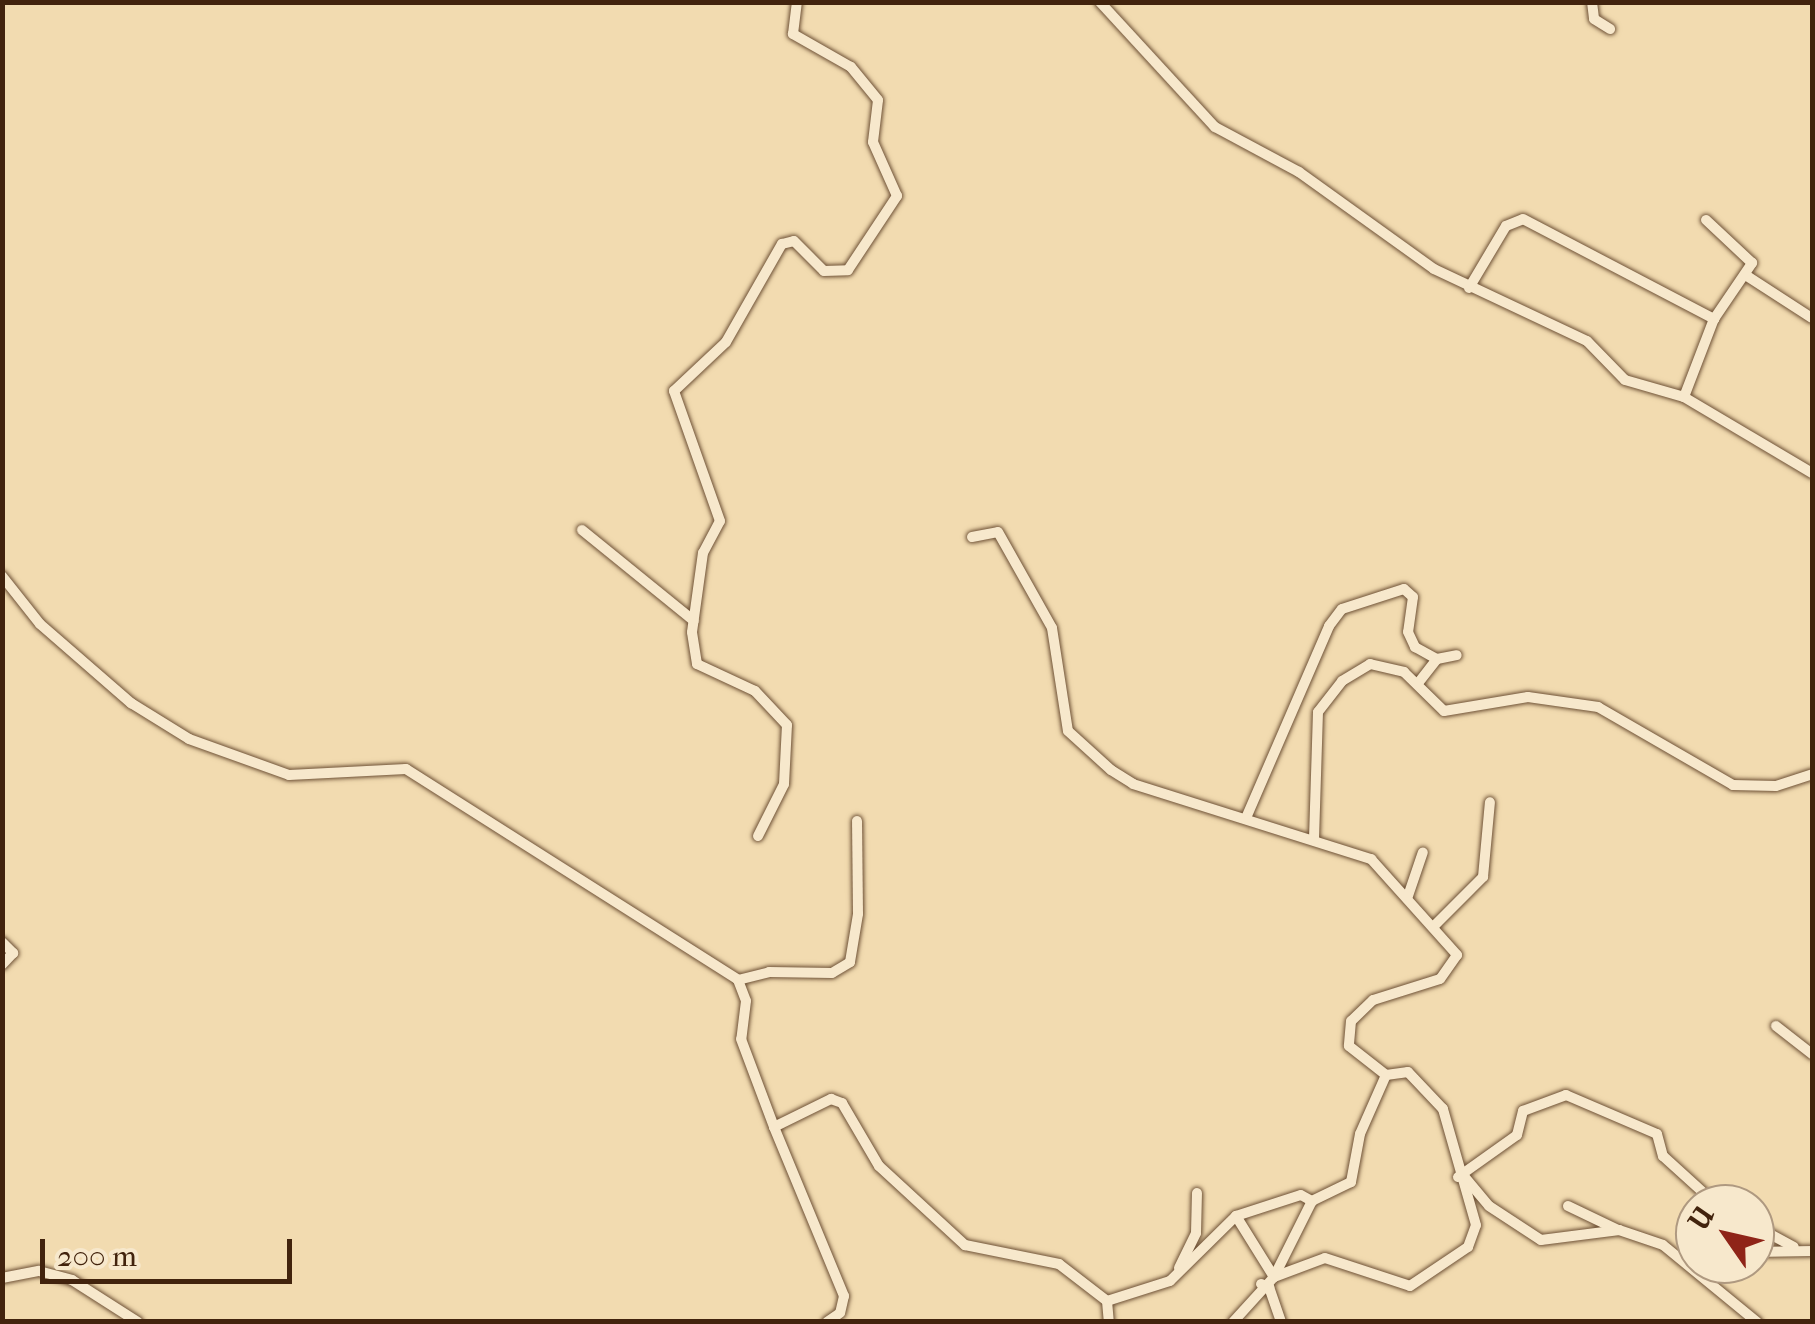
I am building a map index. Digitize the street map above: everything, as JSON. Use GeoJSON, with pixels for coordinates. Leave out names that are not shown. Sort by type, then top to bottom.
{"type":"FeatureCollection","features":[{"type":"Feature","properties":{"kind":"street"},"geometry":{"type":"LineString","coordinates":[[758,836],[784,784],[787,725],[756,691],[696,664],[694,621],[704,553],[720,521],[674,392],[726,342],[782,244],[794,240],[824,271],[848,270],[897,196],[873,142],[878,100],[851,67],[793,34],[797,2]]}},
{"type":"Feature","properties":{"kind":"street"},"geometry":{"type":"LineString","coordinates":[[1100,2],[1118,16],[1215,127],[1299,172],[1469,288],[1587,341],[1625,380],[1684,396],[1812,472]]}},
{"type":"Feature","properties":{"kind":"street"},"geometry":{"type":"LineString","coordinates":[[1118,16],[1124,2]]}},
{"type":"Feature","properties":{"kind":"street"},"geometry":{"type":"LineString","coordinates":[[1592,2],[1594,20],[1610,29]]}},
{"type":"Feature","properties":{"kind":"street"},"geometry":{"type":"LineString","coordinates":[[1469,288],[1506,226],[1524,219],[1714,319]]}},
{"type":"Feature","properties":{"kind":"street"},"geometry":{"type":"LineString","coordinates":[[1684,396],[1714,319],[1747,276],[1750,258],[1706,220]]}},
{"type":"Feature","properties":{"kind":"street"},"geometry":{"type":"LineString","coordinates":[[1747,276],[1812,318]]}},
{"type":"Feature","properties":{"kind":"street"},"geometry":{"type":"LineString","coordinates":[[582,530],[694,621]]}},
{"type":"Feature","properties":{"kind":"street"},"geometry":{"type":"LineString","coordinates":[[972,537],[998,532],[1052,628],[1064,722],[1075,738],[1133,784],[1371,859],[1408,896],[1432,928],[1452,943],[1455,964],[1430,983],[1372,1000],[1348,1030],[1355,1054],[1386,1075],[1408,1072],[1436,1099],[1452,1134],[1476,1225],[1472,1239],[1416,1284],[1403,1286],[1325,1258],[1261,1284],[1232,1322]]}},
{"type":"Feature","properties":{"kind":"street"},"geometry":{"type":"LineString","coordinates":[[2,576],[40,624],[131,702],[189,738],[289,776],[406,769],[738,980],[746,1002],[741,1040],[844,1296],[840,1313],[827,1322]]}},
{"type":"Feature","properties":{"kind":"street"},"geometry":{"type":"LineString","coordinates":[[1246,818],[1328,626],[1342,609],[1368,597],[1409,591],[1410,640],[1437,659]]}},
{"type":"Feature","properties":{"kind":"street"},"geometry":{"type":"LineString","coordinates":[[1419,682],[1437,659],[1457,656]]}},
{"type":"Feature","properties":{"kind":"street"},"geometry":{"type":"LineString","coordinates":[[1314,839],[1315,726],[1323,704],[1362,666],[1394,667],[1419,682],[1444,711],[1528,697],[1598,707],[1733,786],[1776,786],[1812,774]]}},
{"type":"Feature","properties":{"kind":"street"},"geometry":{"type":"LineString","coordinates":[[1432,928],[1482,877],[1490,802]]}},
{"type":"Feature","properties":{"kind":"street"},"geometry":{"type":"LineString","coordinates":[[738,980],[769,972],[832,973],[850,962],[858,914],[857,821]]}},
{"type":"Feature","properties":{"kind":"street"},"geometry":{"type":"LineString","coordinates":[[1408,896],[1423,852]]}},
{"type":"Feature","properties":{"kind":"street"},"geometry":{"type":"LineString","coordinates":[[2,942],[13,953],[2,965]]}},
{"type":"Feature","properties":{"kind":"street"},"geometry":{"type":"LineString","coordinates":[[1776,1026],[1812,1054]]}},
{"type":"Feature","properties":{"kind":"street"},"geometry":{"type":"LineString","coordinates":[[1274,1277],[1312,1201],[1351,1182],[1360,1134],[1386,1075]]}},
{"type":"Feature","properties":{"kind":"street"},"geometry":{"type":"LineString","coordinates":[[1460,1176],[1517,1135],[1523,1110],[1566,1094],[1653,1131],[1667,1161],[1693,1184]]}},
{"type":"Feature","properties":{"kind":"street"},"geometry":{"type":"LineString","coordinates":[[774,1127],[832,1099],[842,1103],[879,1166],[944,1231],[965,1244],[1059,1264],[1107,1301],[1109,1322]]}},
{"type":"Feature","properties":{"kind":"street"},"geometry":{"type":"LineString","coordinates":[[1460,1176],[1490,1206],[1540,1240],[1619,1230]]}},
{"type":"Feature","properties":{"kind":"street"},"geometry":{"type":"LineString","coordinates":[[1170,1281],[1196,1233],[1197,1193]]}},
{"type":"Feature","properties":{"kind":"street"},"geometry":{"type":"LineString","coordinates":[[1107,1301],[1170,1281],[1236,1216],[1301,1195],[1312,1201]]}},
{"type":"Feature","properties":{"kind":"street"},"geometry":{"type":"LineString","coordinates":[[1568,1206],[1663,1245],[1675,1254]]}},
{"type":"Feature","properties":{"kind":"street"},"geometry":{"type":"LineString","coordinates":[[1236,1216],[1274,1277]]}},
{"type":"Feature","properties":{"kind":"street"},"geometry":{"type":"LineString","coordinates":[[1775,1237],[1794,1248]]}},
{"type":"Feature","properties":{"kind":"street"},"geometry":{"type":"LineString","coordinates":[[1775,1250],[1812,1251]]}},
{"type":"Feature","properties":{"kind":"street"},"geometry":{"type":"LineString","coordinates":[[2,1278],[39,1271],[72,1280],[138,1322]]}},
{"type":"Feature","properties":{"kind":"street"},"geometry":{"type":"LineString","coordinates":[[1261,1284],[1269,1287],[1281,1322]]}},
{"type":"Feature","properties":{"kind":"street"},"geometry":{"type":"LineString","coordinates":[[1712,1284],[1757,1322]]}}]}
